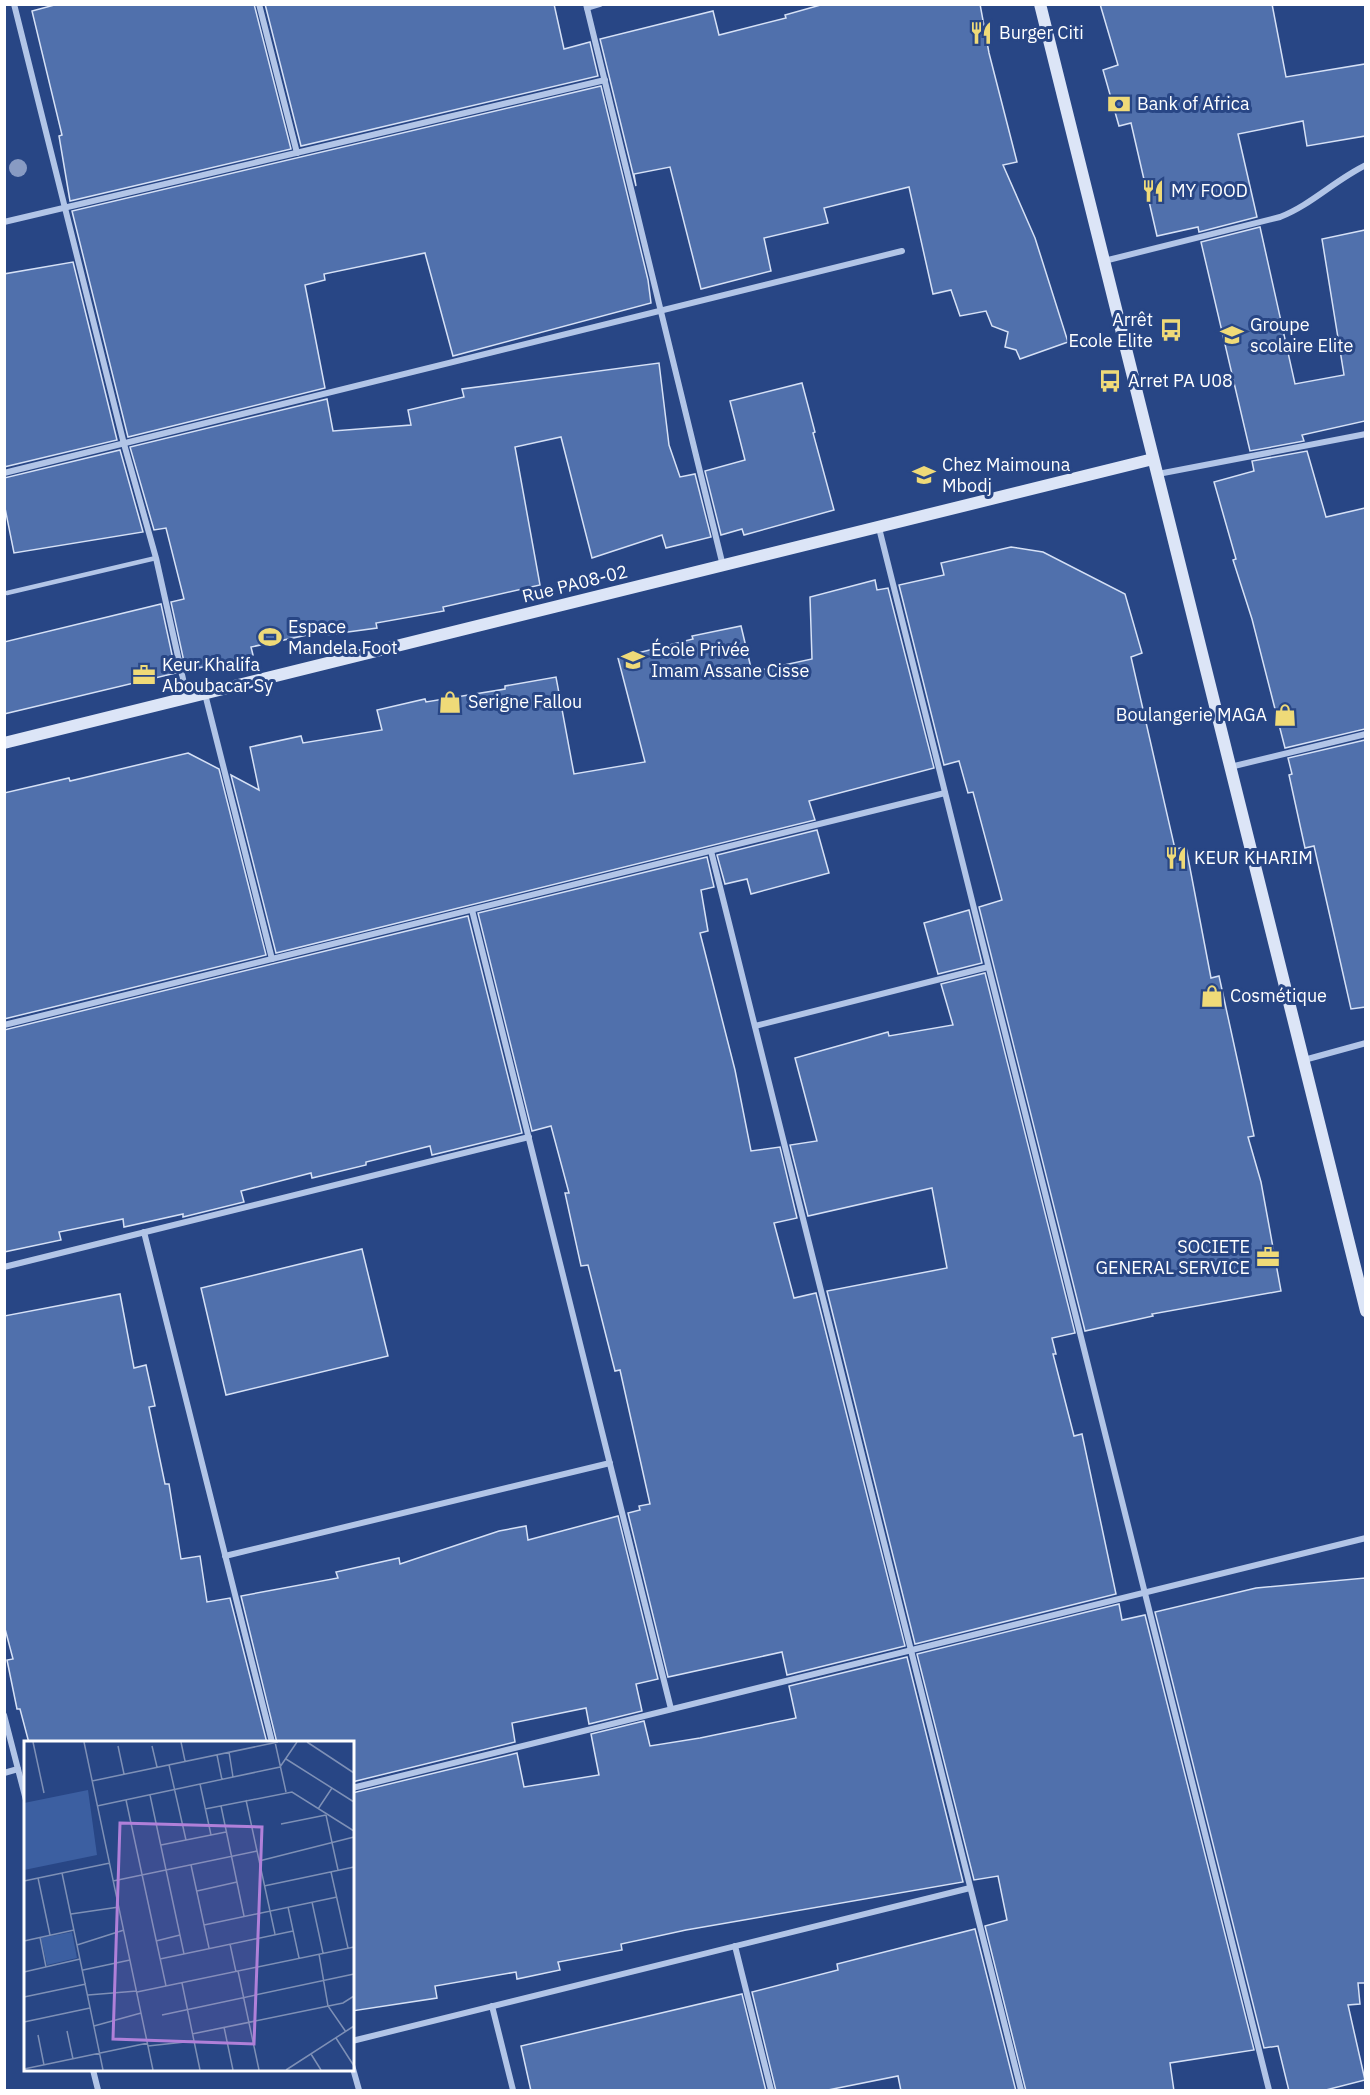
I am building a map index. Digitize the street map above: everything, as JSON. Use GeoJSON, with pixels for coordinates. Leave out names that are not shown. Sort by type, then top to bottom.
{"type":"FeatureCollection","features":[{"type":"Feature","properties":{"kind":"street"},"geometry":{"type":"LineString","coordinates":[[14,4],[124,444],[156,558],[187,698]]}},
{"type":"Feature","properties":{"kind":"street"},"geometry":{"type":"LineString","coordinates":[[260,4],[297,153]]}},
{"type":"Feature","properties":{"kind":"street"},"geometry":{"type":"LineString","coordinates":[[600,4],[587,6],[723,566]]}},
{"type":"Feature","properties":{"kind":"street"},"geometry":{"type":"LineString","coordinates":[[1040,4],[1304,1060],[1362,1278],[1365,1311]]}},
{"type":"Feature","properties":{"kind":"street"},"geometry":{"type":"LineString","coordinates":[[4,222],[605,80]]}},
{"type":"Feature","properties":{"kind":"street"},"geometry":{"type":"LineString","coordinates":[[1103,261],[1280,217],[1294,211],[1365,165]]}},
{"type":"Feature","properties":{"kind":"street"},"geometry":{"type":"LineString","coordinates":[[4,473],[902,251]]}},
{"type":"Feature","properties":{"kind":"street"},"geometry":{"type":"LineString","coordinates":[[1157,474],[1365,434]]}},
{"type":"Feature","properties":{"kind":"street","name":"Rue PA08-02"},"geometry":{"type":"LineString","coordinates":[[4,743],[1153,459]]}},
{"type":"Feature","properties":{"kind":"street"},"geometry":{"type":"LineString","coordinates":[[879,528],[1269,2091]]}},
{"type":"Feature","properties":{"kind":"street"},"geometry":{"type":"LineString","coordinates":[[205,694],[272,959]]}},
{"type":"Feature","properties":{"kind":"street"},"geometry":{"type":"LineString","coordinates":[[1230,767],[1365,734]]}},
{"type":"Feature","properties":{"kind":"street"},"geometry":{"type":"LineString","coordinates":[[4,1025],[945,793]]}},
{"type":"Feature","properties":{"kind":"street"},"geometry":{"type":"LineString","coordinates":[[711,851],[1020,2091]]}},
{"type":"Feature","properties":{"kind":"street"},"geometry":{"type":"LineString","coordinates":[[472,910],[671,1709]]}},
{"type":"Feature","properties":{"kind":"street"},"geometry":{"type":"LineString","coordinates":[[755,1026],[988,967]]}},
{"type":"Feature","properties":{"kind":"street"},"geometry":{"type":"LineString","coordinates":[[1304,1060],[1365,1043]]}},
{"type":"Feature","properties":{"kind":"street"},"geometry":{"type":"LineString","coordinates":[[4,1266],[529,1137]]}},
{"type":"Feature","properties":{"kind":"street"},"geometry":{"type":"LineString","coordinates":[[144,1232],[271,1741]]}},
{"type":"Feature","properties":{"kind":"street"},"geometry":{"type":"LineString","coordinates":[[225,1556],[610,1463]]}},
{"type":"Feature","properties":{"kind":"street"},"geometry":{"type":"LineString","coordinates":[[354,1788],[1365,1538]]}},
{"type":"Feature","properties":{"kind":"street"},"geometry":{"type":"LineString","coordinates":[[4,1715],[24,1792]]}},
{"type":"Feature","properties":{"kind":"street"},"geometry":{"type":"LineString","coordinates":[[4,1773],[18,1769]]}},
{"type":"Feature","properties":{"kind":"street"},"geometry":{"type":"LineString","coordinates":[[354,2040],[970,1888]]}},
{"type":"Feature","properties":{"kind":"street"},"geometry":{"type":"LineString","coordinates":[[735,1946],[771,2091]]}},
{"type":"Feature","properties":{"kind":"street"},"geometry":{"type":"LineString","coordinates":[[492,2006],[513,2091]]}},
{"type":"Feature","properties":{"kind":"street"},"geometry":{"type":"LineString","coordinates":[[93,2071],[98,2091]]}},
{"type":"Feature","properties":{"kind":"street"},"geometry":{"type":"LineString","coordinates":[[353,2071],[359,2091]]}},
{"type":"Feature","properties":{"kind":"lane"},"geometry":{"type":"LineString","coordinates":[[7,593],[156,558]]}},
{"type":"Feature","properties":{"kind":"building"},"geometry":{"type":"Polygon","coordinates":[[[58,4],[254,4],[291,149],[70,201],[59,136],[62,135],[32,11],[58,4]]]}},
{"type":"Feature","properties":{"kind":"building"},"geometry":{"type":"Polygon","coordinates":[[[265,4],[554,4],[564,49],[590,42],[598,76],[301,146],[265,4]]]}},
{"type":"Feature","properties":{"kind":"building"},"geometry":{"type":"Polygon","coordinates":[[[824,4],[980,4],[989,53],[1017,162],[1003,165],[1035,238],[1068,342],[1020,359],[1016,350],[1005,347],[1008,332],[992,326],[986,311],[960,316],[951,290],[933,294],[909,187],[824,208],[828,223],[764,238],[771,271],[701,289],[670,167],[634,174],[636,186],[600,39],[713,11],[719,35],[786,18],[785,15],[824,4]]]}},
{"type":"Feature","properties":{"kind":"building"},"geometry":{"type":"Polygon","coordinates":[[[1100,4],[1272,4],[1286,77],[1365,64],[1365,136],[1307,146],[1303,121],[1238,134],[1257,217],[1199,232],[1198,227],[1157,236],[1131,123],[1119,126],[1103,70],[1118,65],[1100,4]]]}},
{"type":"Feature","properties":{"kind":"building"},"geometry":{"type":"Polygon","coordinates":[[[601,86],[648,280],[651,303],[453,356],[425,253],[324,274],[325,280],[305,285],[325,388],[128,437],[72,211],[601,86]]]}},
{"type":"Feature","properties":{"kind":"building"},"geometry":{"type":"Polygon","coordinates":[[[1260,227],[1295,384],[1344,375],[1322,239],[1365,230],[1365,421],[1302,435],[1304,441],[1250,451],[1201,242],[1260,227]]]}},
{"type":"Feature","properties":{"kind":"building"},"geometry":{"type":"Polygon","coordinates":[[[73,262],[117,440],[4,467],[4,274],[73,262]]]}},
{"type":"Feature","properties":{"kind":"building"},"geometry":{"type":"Polygon","coordinates":[[[659,363],[669,445],[680,477],[695,474],[711,537],[666,548],[662,535],[592,558],[561,437],[515,447],[540,585],[443,607],[444,611],[376,623],[377,628],[326,635],[326,631],[251,647],[253,655],[186,671],[171,602],[184,599],[166,528],[154,530],[130,447],[327,399],[333,431],[411,425],[408,410],[464,397],[462,389],[659,363]]]}},
{"type":"Feature","properties":{"kind":"building"},"geometry":{"type":"Polygon","coordinates":[[[802,383],[834,510],[744,535],[742,529],[721,535],[705,471],[745,460],[730,401],[802,383]]]}},
{"type":"Feature","properties":{"kind":"building"},"geometry":{"type":"Polygon","coordinates":[[[120,450],[143,532],[14,553],[4,503],[4,478],[120,450]]]}},
{"type":"Feature","properties":{"kind":"building"},"geometry":{"type":"Polygon","coordinates":[[[1307,451],[1326,517],[1365,508],[1365,729],[1285,748],[1214,482],[1254,471],[1252,461],[1307,451]]]}},
{"type":"Feature","properties":{"kind":"building"},"geometry":{"type":"Polygon","coordinates":[[[1011,547],[1043,552],[1125,594],[1142,653],[1131,657],[1175,849],[1186,847],[1211,978],[1219,976],[1254,1136],[1248,1137],[1261,1182],[1281,1291],[1152,1314],[1153,1316],[1085,1331],[979,907],[1002,900],[973,792],[968,793],[959,761],[944,765],[899,585],[944,575],[941,563],[1011,547]]]}},
{"type":"Feature","properties":{"kind":"building"},"geometry":{"type":"Polygon","coordinates":[[[875,580],[877,590],[888,588],[934,768],[809,801],[815,820],[276,953],[231,775],[259,790],[250,747],[301,736],[303,743],[382,730],[377,710],[425,699],[426,702],[505,689],[505,686],[556,677],[574,774],[645,762],[618,658],[693,639],[692,636],[741,626],[752,672],[812,659],[810,597],[875,580]]]}},
{"type":"Feature","properties":{"kind":"building"},"geometry":{"type":"Polygon","coordinates":[[[161,604],[176,673],[4,714],[4,642],[161,604]]]}},
{"type":"Feature","properties":{"kind":"building"},"geometry":{"type":"Polygon","coordinates":[[[1365,740],[1365,1007],[1351,1009],[1314,846],[1305,848],[1289,775],[1292,774],[1288,758],[1365,740]]]}},
{"type":"Feature","properties":{"kind":"building"},"geometry":{"type":"Polygon","coordinates":[[[188,753],[219,769],[266,955],[4,1019],[4,793],[69,778],[70,781],[188,753]]]}},
{"type":"Feature","properties":{"kind":"building"},"geometry":{"type":"Polygon","coordinates":[[[817,830],[829,873],[751,894],[747,879],[725,884],[717,855],[817,830]]]}},
{"type":"Feature","properties":{"kind":"building"},"geometry":{"type":"Polygon","coordinates":[[[707,857],[714,887],[701,890],[708,931],[700,933],[735,1070],[751,1151],[780,1147],[797,1218],[774,1223],[794,1298],[816,1293],[905,1646],[787,1675],[782,1652],[668,1677],[628,1513],[640,1510],[639,1506],[650,1504],[620,1370],[615,1371],[588,1265],[581,1266],[565,1193],[569,1193],[551,1126],[532,1131],[478,913],[707,857]]]}},
{"type":"Feature","properties":{"kind":"building"},"geometry":{"type":"Polygon","coordinates":[[[969,910],[982,963],[938,974],[924,923],[969,910]]]}},
{"type":"Feature","properties":{"kind":"building"},"geometry":{"type":"Polygon","coordinates":[[[468,916],[522,1133],[432,1155],[430,1146],[312,1178],[311,1173],[241,1191],[244,1202],[183,1217],[183,1214],[124,1227],[123,1219],[59,1232],[61,1240],[4,1252],[4,1030],[468,916]]]}},
{"type":"Feature","properties":{"kind":"building"},"geometry":{"type":"Polygon","coordinates":[[[985,973],[1075,1333],[1052,1338],[1056,1354],[1053,1354],[1074,1436],[1082,1434],[1116,1594],[915,1644],[827,1291],[947,1268],[932,1188],[808,1216],[790,1145],[817,1141],[795,1058],[888,1032],[889,1036],[953,1025],[941,984],[985,973]]]}},
{"type":"Feature","properties":{"kind":"building"},"geometry":{"type":"Polygon","coordinates":[[[362,1249],[388,1356],[226,1395],[201,1288],[362,1249]]]}},
{"type":"Feature","properties":{"kind":"building"},"geometry":{"type":"Polygon","coordinates":[[[120,1294],[134,1368],[146,1365],[155,1406],[149,1407],[165,1484],[169,1484],[181,1559],[200,1556],[207,1602],[230,1598],[266,1741],[28,1741],[20,1709],[17,1709],[7,1660],[13,1659],[4,1625],[4,1316],[120,1294]]]}},
{"type":"Feature","properties":{"kind":"building"},"geometry":{"type":"Polygon","coordinates":[[[618,1516],[658,1679],[636,1684],[642,1711],[589,1724],[586,1708],[512,1723],[515,1742],[354,1782],[354,1741],[277,1741],[241,1596],[338,1578],[336,1572],[399,1558],[400,1564],[499,1531],[526,1526],[528,1540],[618,1516]]]}},
{"type":"Feature","properties":{"kind":"building"},"geometry":{"type":"Polygon","coordinates":[[[1365,1578],[1365,1983],[1358,1983],[1360,2004],[1348,2005],[1365,2080],[1322,2091],[1289,2091],[1278,2046],[1264,2048],[1155,1612],[1256,1588],[1365,1578]]]}},
{"type":"Feature","properties":{"kind":"building"},"geometry":{"type":"Polygon","coordinates":[[[1119,1604],[1122,1620],[1145,1615],[1254,2050],[1170,2063],[1174,2091],[1026,2091],[985,1926],[1007,1920],[998,1876],[974,1880],[917,1654],[1119,1604]]]}},
{"type":"Feature","properties":{"kind":"building"},"geometry":{"type":"Polygon","coordinates":[[[907,1657],[963,1882],[686,1930],[621,1944],[622,1950],[558,1962],[560,1970],[517,1979],[516,1972],[435,1986],[437,1998],[354,2011],[354,1793],[517,1753],[524,1787],[599,1775],[591,1734],[644,1721],[650,1746],[796,1718],[789,1686],[907,1657]]]}},
{"type":"Feature","properties":{"kind":"building"},"geometry":{"type":"Polygon","coordinates":[[[975,1929],[1016,2091],[901,2091],[898,2076],[823,2091],[776,2091],[752,1992],[838,1970],[837,1964],[975,1929]]]}},
{"type":"Feature","properties":{"kind":"building"},"geometry":{"type":"Polygon","coordinates":[[[742,1994],[766,2091],[531,2091],[521,2046],[742,1994]]]}},
{"type":"Feature","properties":{"kind":"place","name":"Burger Citi"},"geometry":{"type":"Point","coordinates":[981,33]}},
{"type":"Feature","properties":{"kind":"place","name":"Bank of Africa"},"geometry":{"type":"Point","coordinates":[1119,104]}},
{"type":"Feature","properties":{"kind":"place","name":"MY FOOD"},"geometry":{"type":"Point","coordinates":[1153,191]}},
{"type":"Feature","properties":{"kind":"place","name":"Arrêt Ecole Elite"},"geometry":{"type":"Point","coordinates":[1171,330]}},
{"type":"Feature","properties":{"kind":"place","name":"Groupe scolaire Elite"},"geometry":{"type":"Point","coordinates":[1232,335]}},
{"type":"Feature","properties":{"kind":"place","name":"Arret PA U08"},"geometry":{"type":"Point","coordinates":[1110,381]}},
{"type":"Feature","properties":{"kind":"place","name":"Chez Maimouna Mbodj"},"geometry":{"type":"Point","coordinates":[924,475]}},
{"type":"Feature","properties":{"kind":"place","name":"Espace Mandela Foot"},"geometry":{"type":"Point","coordinates":[270,637]}},
{"type":"Feature","properties":{"kind":"place","name":"École Privée Imam Assane Cisse"},"geometry":{"type":"Point","coordinates":[633,660]}},
{"type":"Feature","properties":{"kind":"place","name":"Keur Khalifa Aboubacar Sy"},"geometry":{"type":"Point","coordinates":[144,675]}},
{"type":"Feature","properties":{"kind":"place","name":"Serigne Fallou"},"geometry":{"type":"Point","coordinates":[450,702]}},
{"type":"Feature","properties":{"kind":"place","name":"Boulangerie MAGA"},"geometry":{"type":"Point","coordinates":[1285,715]}},
{"type":"Feature","properties":{"kind":"place","name":"KEUR KHARIM"},"geometry":{"type":"Point","coordinates":[1176,858]}},
{"type":"Feature","properties":{"kind":"place","name":"Cosmétique"},"geometry":{"type":"Point","coordinates":[1212,996]}},
{"type":"Feature","properties":{"kind":"place","name":"SOCIETE GENERAL SERVICE"},"geometry":{"type":"Point","coordinates":[1268,1257]}}]}
